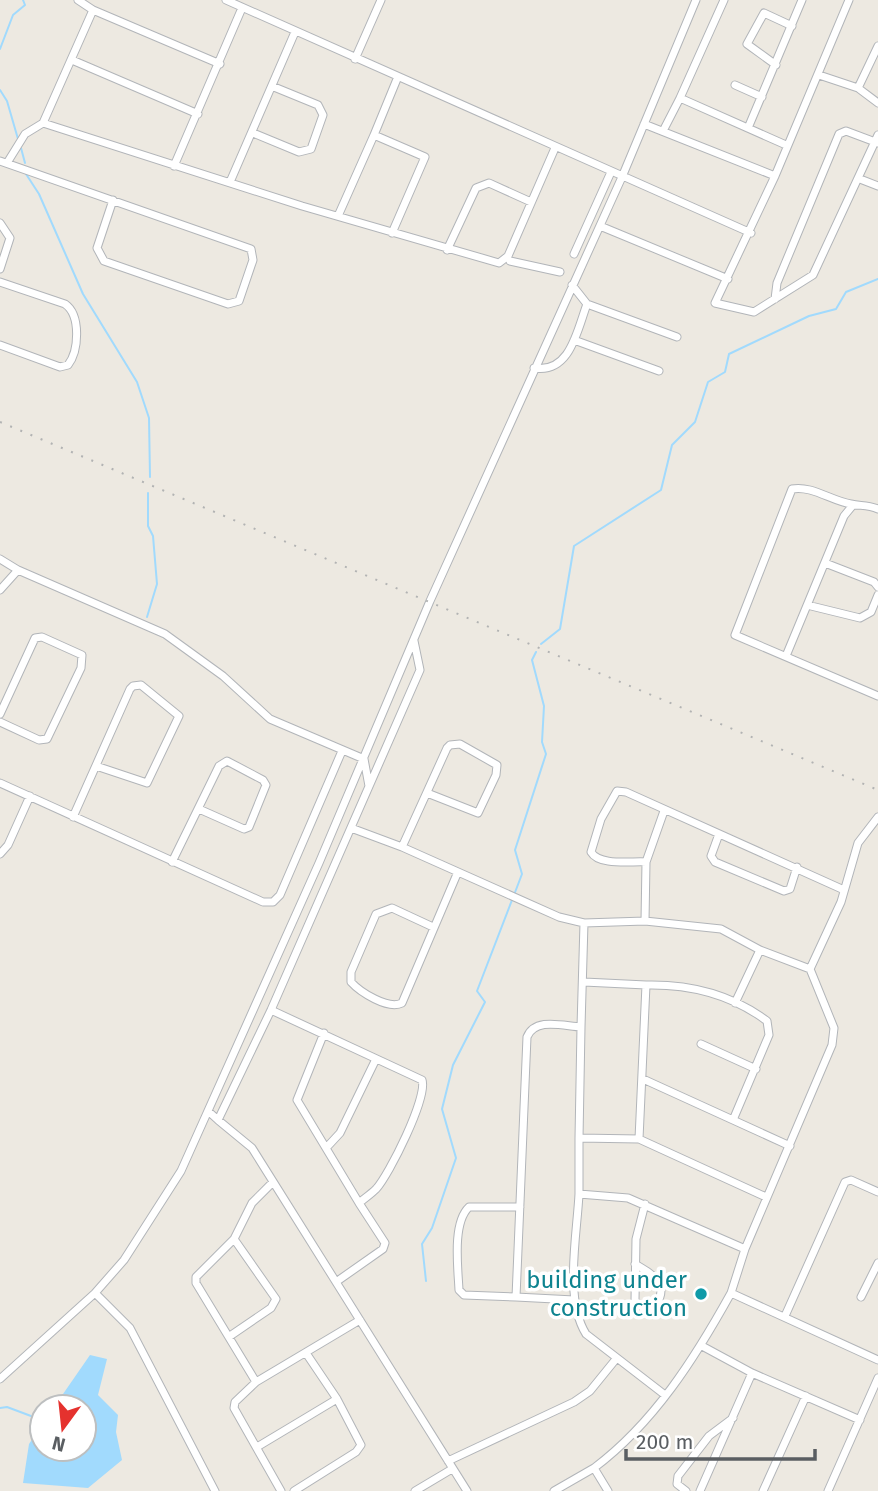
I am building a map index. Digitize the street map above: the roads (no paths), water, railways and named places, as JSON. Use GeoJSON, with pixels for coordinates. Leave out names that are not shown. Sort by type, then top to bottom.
{"type":"FeatureCollection","features":[{"type":"Feature","properties":{"kind":"street"},"geometry":{"type":"LineString","coordinates":[[78,0],[93,10],[220,64]]}},
{"type":"Feature","properties":{"kind":"street"},"geometry":{"type":"LineString","coordinates":[[226,0],[397,79],[751,233]]}},
{"type":"Feature","properties":{"kind":"street"},"geometry":{"type":"LineString","coordinates":[[355,59],[381,0]]}},
{"type":"Feature","properties":{"kind":"street"},"geometry":{"type":"LineString","coordinates":[[0,1379],[95,1293],[124,1260],[155,1216],[181,1171],[319,863],[534,368],[622,177],[696,0]]}},
{"type":"Feature","properties":{"kind":"street"},"geometry":{"type":"LineString","coordinates":[[663,131],[724,0]]}},
{"type":"Feature","properties":{"kind":"street"},"geometry":{"type":"LineString","coordinates":[[748,128],[802,0]]}},
{"type":"Feature","properties":{"kind":"street"},"geometry":{"type":"LineString","coordinates":[[775,299],[777,283],[839,134],[846,131],[877,140],[813,275],[775,299],[754,312],[722,307],[715,303],[751,233],[849,0]]}},
{"type":"Feature","properties":{"kind":"street"},"geometry":{"type":"LineString","coordinates":[[174,166],[243,8]]}},
{"type":"Feature","properties":{"kind":"street"},"geometry":{"type":"LineString","coordinates":[[93,10],[43,123],[25,135],[4,162],[113,200],[251,249],[253,261],[239,301],[228,304],[104,261],[97,248],[113,200]]}},
{"type":"Feature","properties":{"kind":"street"},"geometry":{"type":"LineString","coordinates":[[776,65],[747,44],[764,13],[792,26]]}},
{"type":"Feature","properties":{"kind":"street"},"geometry":{"type":"LineString","coordinates":[[230,182],[274,87],[295,32]]}},
{"type":"Feature","properties":{"kind":"street"},"geometry":{"type":"LineString","coordinates":[[858,88],[877,55],[878,46]]}},
{"type":"Feature","properties":{"kind":"street"},"geometry":{"type":"LineString","coordinates":[[72,60],[198,114]]}},
{"type":"Feature","properties":{"kind":"street"},"geometry":{"type":"LineString","coordinates":[[819,75],[858,88],[878,103]]}},
{"type":"Feature","properties":{"kind":"street"},"geometry":{"type":"LineString","coordinates":[[338,216],[397,79]]}},
{"type":"Feature","properties":{"kind":"street"},"geometry":{"type":"LineString","coordinates":[[735,85],[762,97]]}},
{"type":"Feature","properties":{"kind":"street"},"geometry":{"type":"LineString","coordinates":[[253,133],[299,152],[311,149],[323,115],[321,110],[318,105],[274,87]]}},
{"type":"Feature","properties":{"kind":"street"},"geometry":{"type":"LineString","coordinates":[[680,98],[786,145]]}},
{"type":"Feature","properties":{"kind":"street"},"geometry":{"type":"LineString","coordinates":[[43,123],[174,166],[494,263],[503,262],[555,148]]}},
{"type":"Feature","properties":{"kind":"street"},"geometry":{"type":"LineString","coordinates":[[644,124],[775,176]]}},
{"type":"Feature","properties":{"kind":"street"},"geometry":{"type":"LineString","coordinates":[[374,135],[425,157],[392,233]]}},
{"type":"Feature","properties":{"kind":"street"},"geometry":{"type":"LineString","coordinates":[[574,254],[611,172]]}},
{"type":"Feature","properties":{"kind":"street"},"geometry":{"type":"LineString","coordinates":[[860,179],[878,186]]}},
{"type":"Feature","properties":{"kind":"street"},"geometry":{"type":"LineString","coordinates":[[447,250],[476,188],[482,183],[489,183],[531,202]]}},
{"type":"Feature","properties":{"kind":"street"},"geometry":{"type":"LineString","coordinates":[[0,223],[10,238],[0,269]]}},
{"type":"Feature","properties":{"kind":"street"},"geometry":{"type":"LineString","coordinates":[[600,226],[728,279]]}},
{"type":"Feature","properties":{"kind":"street"},"geometry":{"type":"LineString","coordinates":[[510,261],[560,272]]}},
{"type":"Feature","properties":{"kind":"street"},"geometry":{"type":"LineString","coordinates":[[0,282],[65,304],[73,309],[76,318],[73,359],[68,365],[60,367],[0,345]]}},
{"type":"Feature","properties":{"kind":"street"},"geometry":{"type":"LineString","coordinates":[[572,285],[587,304],[677,337]]}},
{"type":"Feature","properties":{"kind":"street"},"geometry":{"type":"LineString","coordinates":[[534,368],[546,370],[559,364],[574,340],[587,304]]}},
{"type":"Feature","properties":{"kind":"street"},"geometry":{"type":"LineString","coordinates":[[574,340],[659,371]]}},
{"type":"Feature","properties":{"kind":"street"},"geometry":{"type":"LineString","coordinates":[[878,509],[865,504],[853,505],[802,488],[792,489],[735,635],[878,696]]}},
{"type":"Feature","properties":{"kind":"street"},"geometry":{"type":"LineString","coordinates":[[840,501],[845,516]]}},
{"type":"Feature","properties":{"kind":"street"},"geometry":{"type":"LineString","coordinates":[[786,656],[845,516],[853,505]]}},
{"type":"Feature","properties":{"kind":"street"},"geometry":{"type":"LineString","coordinates":[[0,559],[165,634],[223,676],[270,719],[364,759]]}},
{"type":"Feature","properties":{"kind":"street"},"geometry":{"type":"LineString","coordinates":[[825,563],[874,582],[878,587]]}},
{"type":"Feature","properties":{"kind":"street"},"geometry":{"type":"LineString","coordinates":[[0,590],[18,569]]}},
{"type":"Feature","properties":{"kind":"street"},"geometry":{"type":"LineString","coordinates":[[807,605],[860,618],[871,612],[878,595]]}},
{"type":"Feature","properties":{"kind":"street"},"geometry":{"type":"LineString","coordinates":[[0,714],[34,638],[42,637],[82,655],[81,668],[47,739],[39,740],[0,722]]}},
{"type":"Feature","properties":{"kind":"street"},"geometry":{"type":"LineString","coordinates":[[218,1120],[271,1010],[420,670],[414,640]]}},
{"type":"Feature","properties":{"kind":"street"},"geometry":{"type":"LineString","coordinates":[[73,817],[96,766],[133,686],[141,685],[179,716],[147,783],[142,784],[96,766]]}},
{"type":"Feature","properties":{"kind":"street"},"geometry":{"type":"LineString","coordinates":[[402,847],[447,748],[453,743],[490,758],[497,765],[496,775],[478,813],[427,793]]}},
{"type":"Feature","properties":{"kind":"street"},"geometry":{"type":"LineString","coordinates":[[0,783],[262,902],[273,902],[280,895],[342,751]]}},
{"type":"Feature","properties":{"kind":"street"},"geometry":{"type":"LineString","coordinates":[[364,759],[369,786]]}},
{"type":"Feature","properties":{"kind":"street"},"geometry":{"type":"LineString","coordinates":[[172,862],[198,809],[222,762],[228,761],[264,780],[267,785],[248,827],[244,829],[198,809]]}},
{"type":"Feature","properties":{"kind":"street"},"geometry":{"type":"LineString","coordinates":[[646,862],[595,858],[591,852],[593,840],[617,791],[626,792],[844,890]]}},
{"type":"Feature","properties":{"kind":"street"},"geometry":{"type":"LineString","coordinates":[[0,854],[8,845],[30,796]]}},
{"type":"Feature","properties":{"kind":"street"},"geometry":{"type":"LineString","coordinates":[[645,921],[646,862],[664,811]]}},
{"type":"Feature","properties":{"kind":"street"},"geometry":{"type":"LineString","coordinates":[[554,1491],[620,1449],[643,1425],[702,1346],[731,1293],[745,1249],[832,1045],[834,1028],[810,969],[844,890],[858,843],[878,817]]}},
{"type":"Feature","properties":{"kind":"street"},"geometry":{"type":"LineString","coordinates":[[351,828],[402,847],[457,874],[559,917],[584,923],[645,921],[721,929],[760,950],[810,969]]}},
{"type":"Feature","properties":{"kind":"street"},"geometry":{"type":"LineString","coordinates":[[719,834],[711,856],[715,862],[784,891],[790,889],[797,867]]}},
{"type":"Feature","properties":{"kind":"street"},"geometry":{"type":"LineString","coordinates":[[319,863],[337,859]]}},
{"type":"Feature","properties":{"kind":"street"},"geometry":{"type":"LineString","coordinates":[[433,927],[392,908],[376,914],[351,972],[351,982],[357,989],[389,1004],[402,1003],[457,874]]}},
{"type":"Feature","properties":{"kind":"street"},"geometry":{"type":"LineString","coordinates":[[584,923],[579,1194],[574,1300],[577,1320],[586,1334],[665,1395]]}},
{"type":"Feature","properties":{"kind":"street"},"geometry":{"type":"LineString","coordinates":[[734,1003],[760,950]]}},
{"type":"Feature","properties":{"kind":"street"},"geometry":{"type":"LineString","coordinates":[[584,982],[689,985],[709,990],[760,1016],[770,1028],[756,1069],[733,1120]]}},
{"type":"Feature","properties":{"kind":"street"},"geometry":{"type":"LineString","coordinates":[[639,1139],[646,985]]}},
{"type":"Feature","properties":{"kind":"street"},"geometry":{"type":"LineString","coordinates":[[259,996],[274,1002]]}},
{"type":"Feature","properties":{"kind":"street"},"geometry":{"type":"LineString","coordinates":[[271,1010],[422,1080],[425,1088],[389,1168],[377,1188],[359,1203]]}},
{"type":"Feature","properties":{"kind":"street"},"geometry":{"type":"LineString","coordinates":[[516,1297],[527,1037],[530,1029],[540,1024],[581,1027]]}},
{"type":"Feature","properties":{"kind":"street"},"geometry":{"type":"LineString","coordinates":[[324,1033],[298,1100],[385,1243],[383,1249],[337,1282]]}},
{"type":"Feature","properties":{"kind":"street"},"geometry":{"type":"LineString","coordinates":[[701,1044],[756,1069]]}},
{"type":"Feature","properties":{"kind":"street"},"geometry":{"type":"LineString","coordinates":[[327,1147],[340,1133],[376,1059]]}},
{"type":"Feature","properties":{"kind":"street"},"geometry":{"type":"LineString","coordinates":[[643,1079],[789,1146]]}},
{"type":"Feature","properties":{"kind":"street"},"geometry":{"type":"LineString","coordinates":[[208,1111],[252,1148],[467,1491]]}},
{"type":"Feature","properties":{"kind":"street"},"geometry":{"type":"LineString","coordinates":[[579,1138],[639,1139],[766,1198]]}},
{"type":"Feature","properties":{"kind":"street"},"geometry":{"type":"LineString","coordinates":[[785,1316],[845,1182],[851,1180],[878,1192]]}},
{"type":"Feature","properties":{"kind":"street"},"geometry":{"type":"LineString","coordinates":[[257,1382],[196,1283],[196,1277],[234,1239],[252,1203],[273,1182]]}},
{"type":"Feature","properties":{"kind":"street"},"geometry":{"type":"LineString","coordinates":[[579,1194],[609,1195],[645,1204],[745,1249]]}},
{"type":"Feature","properties":{"kind":"street"},"geometry":{"type":"LineString","coordinates":[[635,1264],[657,1277],[663,1287],[661,1298],[655,1307],[642,1307],[635,1301],[635,1264],[636,1239],[645,1204]]}},
{"type":"Feature","properties":{"kind":"street"},"geometry":{"type":"LineString","coordinates":[[520,1207],[469,1208],[463,1213],[460,1226],[459,1290],[464,1295],[574,1300]]}},
{"type":"Feature","properties":{"kind":"street"},"geometry":{"type":"LineString","coordinates":[[230,1336],[271,1308],[276,1299],[234,1239]]}},
{"type":"Feature","properties":{"kind":"street"},"geometry":{"type":"LineString","coordinates":[[861,1297],[878,1263]]}},
{"type":"Feature","properties":{"kind":"street"},"geometry":{"type":"LineString","coordinates":[[95,1293],[130,1328],[215,1491]]}},
{"type":"Feature","properties":{"kind":"street"},"geometry":{"type":"LineString","coordinates":[[731,1293],[878,1360]]}},
{"type":"Feature","properties":{"kind":"street"},"geometry":{"type":"LineString","coordinates":[[281,1491],[234,1408],[235,1402],[242,1392],[257,1382],[360,1320]]}},
{"type":"Feature","properties":{"kind":"street"},"geometry":{"type":"LineString","coordinates":[[702,1346],[752,1373],[860,1420]]}},
{"type":"Feature","properties":{"kind":"street"},"geometry":{"type":"LineString","coordinates":[[294,1491],[356,1452],[361,1445],[337,1399],[306,1353]]}},
{"type":"Feature","properties":{"kind":"street"},"geometry":{"type":"LineString","coordinates":[[448,1461],[574,1402],[590,1391],[616,1359]]}},
{"type":"Feature","properties":{"kind":"street"},"geometry":{"type":"LineString","coordinates":[[700,1491],[752,1373]]}},
{"type":"Feature","properties":{"kind":"street"},"geometry":{"type":"LineString","coordinates":[[828,1491],[878,1378]]}},
{"type":"Feature","properties":{"kind":"street"},"geometry":{"type":"LineString","coordinates":[[763,1491],[806,1396]]}},
{"type":"Feature","properties":{"kind":"street"},"geometry":{"type":"LineString","coordinates":[[257,1447],[337,1399]]}},
{"type":"Feature","properties":{"kind":"street"},"geometry":{"type":"LineString","coordinates":[[686,1491],[677,1484],[678,1476],[709,1436],[734,1418]]}},
{"type":"Feature","properties":{"kind":"street"},"geometry":{"type":"LineString","coordinates":[[594,1468],[608,1491]]}},
{"type":"Feature","properties":{"kind":"street"},"geometry":{"type":"LineString","coordinates":[[415,1491],[452,1469]]}},
{"type":"Feature","properties":{"kind":"water"},"geometry":{"type":"Polygon","coordinates":[[[90,1355],[107,1359],[98,1395],[64,1393],[90,1355]]]}},
{"type":"Feature","properties":{"kind":"water"},"geometry":{"type":"Polygon","coordinates":[[[98,1395],[118,1415],[116,1432],[122,1460],[88,1488],[23,1483],[28,1450],[28,1463],[98,1463],[98,1395]]]}},
{"type":"Feature","properties":{"kind":"waterway"},"geometry":{"type":"LineString","coordinates":[[0,49],[13,15],[25,5],[23,0]]}},
{"type":"Feature","properties":{"kind":"waterway"},"geometry":{"type":"LineString","coordinates":[[0,90],[7,101],[18,139]]}},
{"type":"Feature","properties":{"kind":"waterway"},"geometry":{"type":"LineString","coordinates":[[21,148],[25,163]]}},
{"type":"Feature","properties":{"kind":"waterway"},"geometry":{"type":"LineString","coordinates":[[26,174],[39,194],[83,294],[137,382],[149,418],[150,477]]}},
{"type":"Feature","properties":{"kind":"waterway"},"geometry":{"type":"LineString","coordinates":[[541,644],[560,629],[574,546],[661,490],[672,445],[695,422],[708,382],[725,372],[729,354],[809,316],[836,309],[846,292],[878,279]]}},
{"type":"Feature","properties":{"kind":"waterway"},"geometry":{"type":"LineString","coordinates":[[147,617],[157,584],[153,536],[148,526],[148,493]]}},
{"type":"Feature","properties":{"kind":"waterway"},"geometry":{"type":"LineString","coordinates":[[514,895],[522,874],[515,850],[546,754],[542,742],[544,706],[532,660],[536,652]]}},
{"type":"Feature","properties":{"kind":"waterway"},"geometry":{"type":"LineString","coordinates":[[426,1281],[422,1244],[432,1228],[456,1158],[442,1109],[453,1065],[485,1002],[477,991],[512,900]]}},
{"type":"Feature","properties":{"kind":"waterway"},"geometry":{"type":"LineString","coordinates":[[0,1408],[7,1407],[28,1415]]}},
{"type":"Feature","properties":{"kind":"railway"},"geometry":{"type":"LineString","coordinates":[[0,422],[878,790]]}},
{"type":"Feature","properties":{"kind":"place","name":"building under construction"},"geometry":{"type":"Point","coordinates":[701,1294]}}]}
